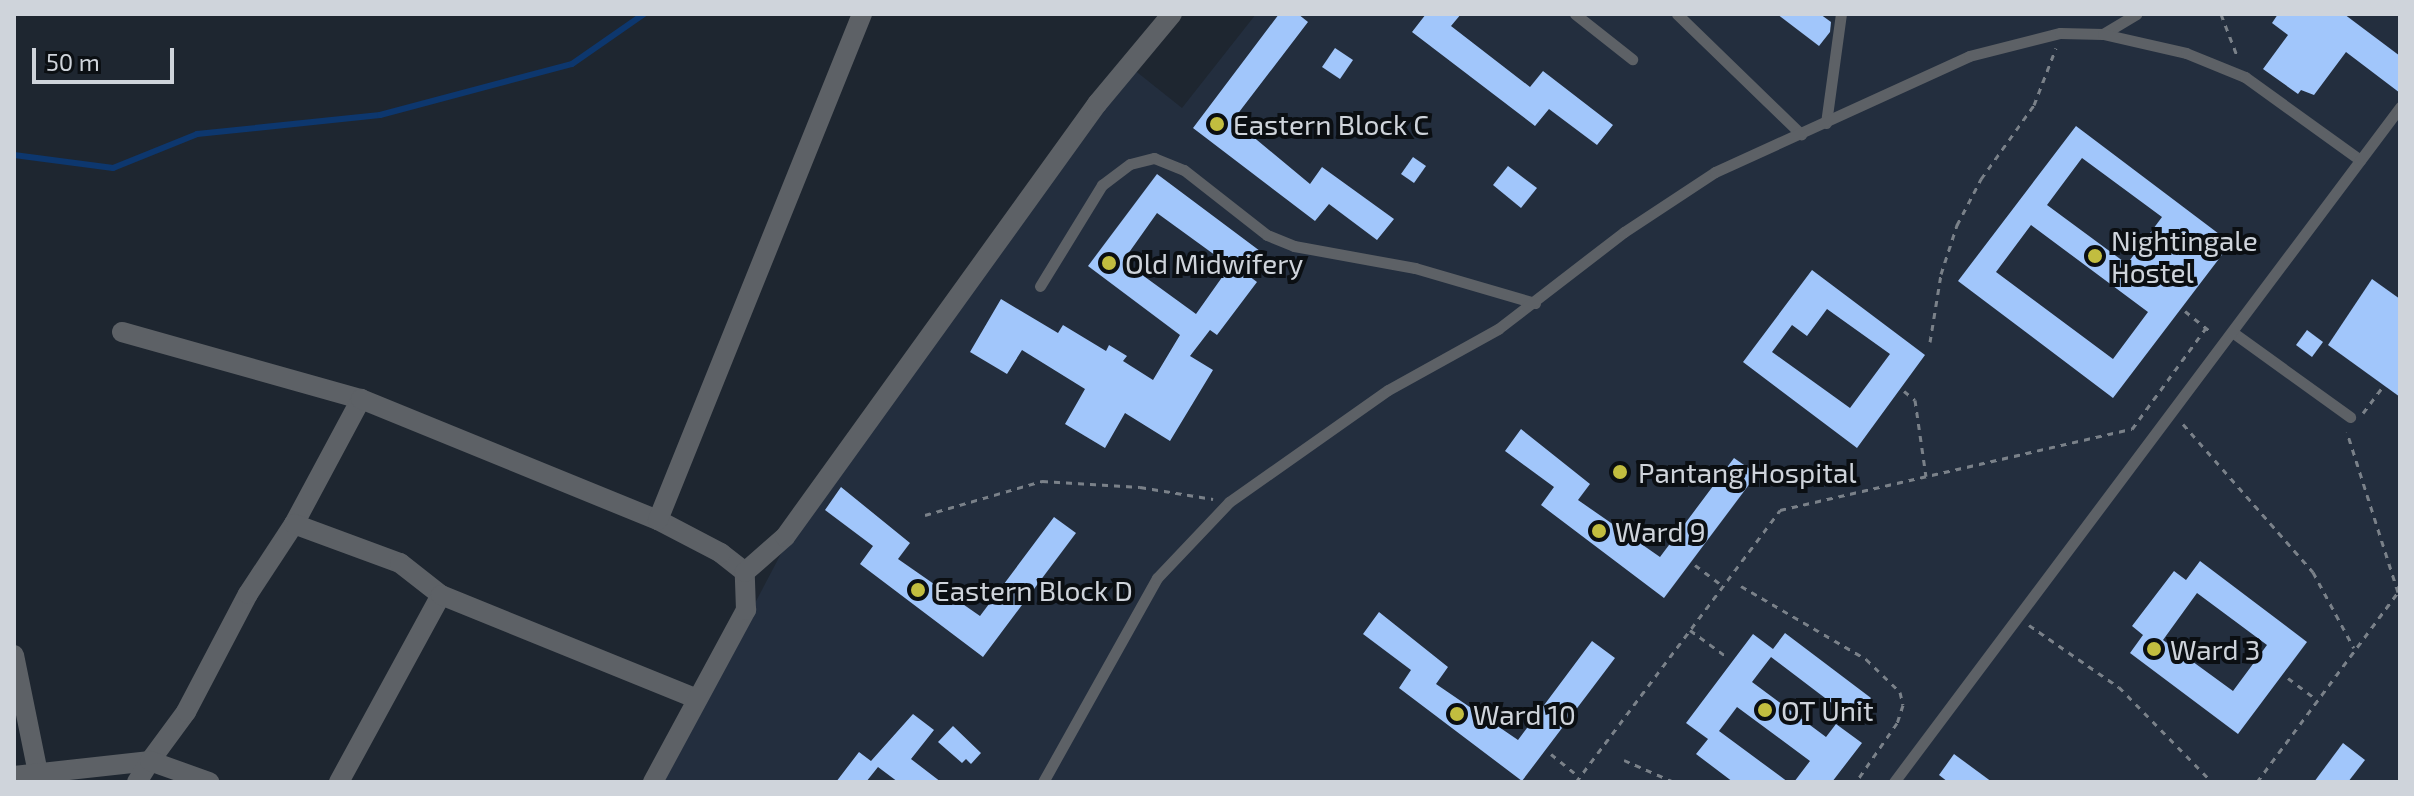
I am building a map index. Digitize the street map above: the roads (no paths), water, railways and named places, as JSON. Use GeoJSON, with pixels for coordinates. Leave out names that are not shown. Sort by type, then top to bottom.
{"type":"FeatureCollection","features":[{"type":"Feature","properties":{"kind":"street"},"geometry":{"type":"LineString","coordinates":[[658,520],[862,14]]}},
{"type":"Feature","properties":{"kind":"street"},"geometry":{"type":"LineString","coordinates":[[745,572],[785,537],[1097,104],[1172,14]]}},
{"type":"Feature","properties":{"kind":"street"},"geometry":{"type":"LineString","coordinates":[[122,332],[361,399],[658,520],[721,553],[745,572]]}},
{"type":"Feature","properties":{"kind":"street"},"geometry":{"type":"LineString","coordinates":[[137,782],[186,712],[248,594],[294,524],[361,399]]}},
{"type":"Feature","properties":{"kind":"street"},"geometry":{"type":"LineString","coordinates":[[294,524],[400,563],[441,595],[697,699]]}},
{"type":"Feature","properties":{"kind":"street"},"geometry":{"type":"LineString","coordinates":[[653,782],[746,610],[745,572]]}},
{"type":"Feature","properties":{"kind":"street"},"geometry":{"type":"LineString","coordinates":[[339,782],[441,595]]}},
{"type":"Feature","properties":{"kind":"street"},"geometry":{"type":"LineString","coordinates":[[14,655],[38,773]]}},
{"type":"Feature","properties":{"kind":"street"},"geometry":{"type":"LineString","coordinates":[[14,776],[150,761],[209,782]]}},
{"type":"Feature","properties":{"kind":"lane"},"geometry":{"type":"LineString","coordinates":[[1575,14],[1632,59]]}},
{"type":"Feature","properties":{"kind":"lane"},"geometry":{"type":"LineString","coordinates":[[1677,14],[1801,134]]}},
{"type":"Feature","properties":{"kind":"lane"},"geometry":{"type":"LineString","coordinates":[[1826,123],[1841,14]]}},
{"type":"Feature","properties":{"kind":"lane"},"geometry":{"type":"LineString","coordinates":[[2103,34],[2136,14]]}},
{"type":"Feature","properties":{"kind":"lane"},"geometry":{"type":"LineString","coordinates":[[1043,782],[1157,578],[1229,502],[1388,390],[1449,358],[1535,303],[1624,232],[1715,172],[1969,56],[2060,33],[2103,34],[2186,53],[2245,77],[2360,160]]}},
{"type":"Feature","properties":{"kind":"lane"},"geometry":{"type":"LineString","coordinates":[[1894,782],[2016,616],[2235,334],[2400,107]]}},
{"type":"Feature","properties":{"kind":"lane"},"geometry":{"type":"LineString","coordinates":[[1040,286],[1102,185],[1130,164],[1154,158],[1184,170],[1267,235],[1294,246],[1415,268],[1535,303]]}},
{"type":"Feature","properties":{"kind":"lane"},"geometry":{"type":"LineString","coordinates":[[2235,334],[2350,417]]}},
{"type":"Feature","properties":{"kind":"waterway"},"geometry":{"type":"LineString","coordinates":[[14,155],[113,168],[197,134],[380,115],[572,64],[644,14]]}},
{"type":"Feature","properties":{"kind":"place","name":"Eastern Block C"},"geometry":{"type":"Point","coordinates":[1217,124]}},
{"type":"Feature","properties":{"kind":"place","name":"Nightingale Hostel"},"geometry":{"type":"Point","coordinates":[2095,256]}},
{"type":"Feature","properties":{"kind":"place","name":"Old Midwifery"},"geometry":{"type":"Point","coordinates":[1109,263]}},
{"type":"Feature","properties":{"kind":"place","name":"Pantang Hospital"},"geometry":{"type":"Point","coordinates":[1620,472]}},
{"type":"Feature","properties":{"kind":"place","name":"Ward 9"},"geometry":{"type":"Point","coordinates":[1599,531]}},
{"type":"Feature","properties":{"kind":"place","name":"Eastern Block D"},"geometry":{"type":"Point","coordinates":[918,590]}},
{"type":"Feature","properties":{"kind":"place","name":"Ward 3"},"geometry":{"type":"Point","coordinates":[2154,649]}},
{"type":"Feature","properties":{"kind":"place","name":"OT Unit"},"geometry":{"type":"Point","coordinates":[1765,710]}},
{"type":"Feature","properties":{"kind":"place","name":"Ward 10"},"geometry":{"type":"Point","coordinates":[1457,714]}}]}
